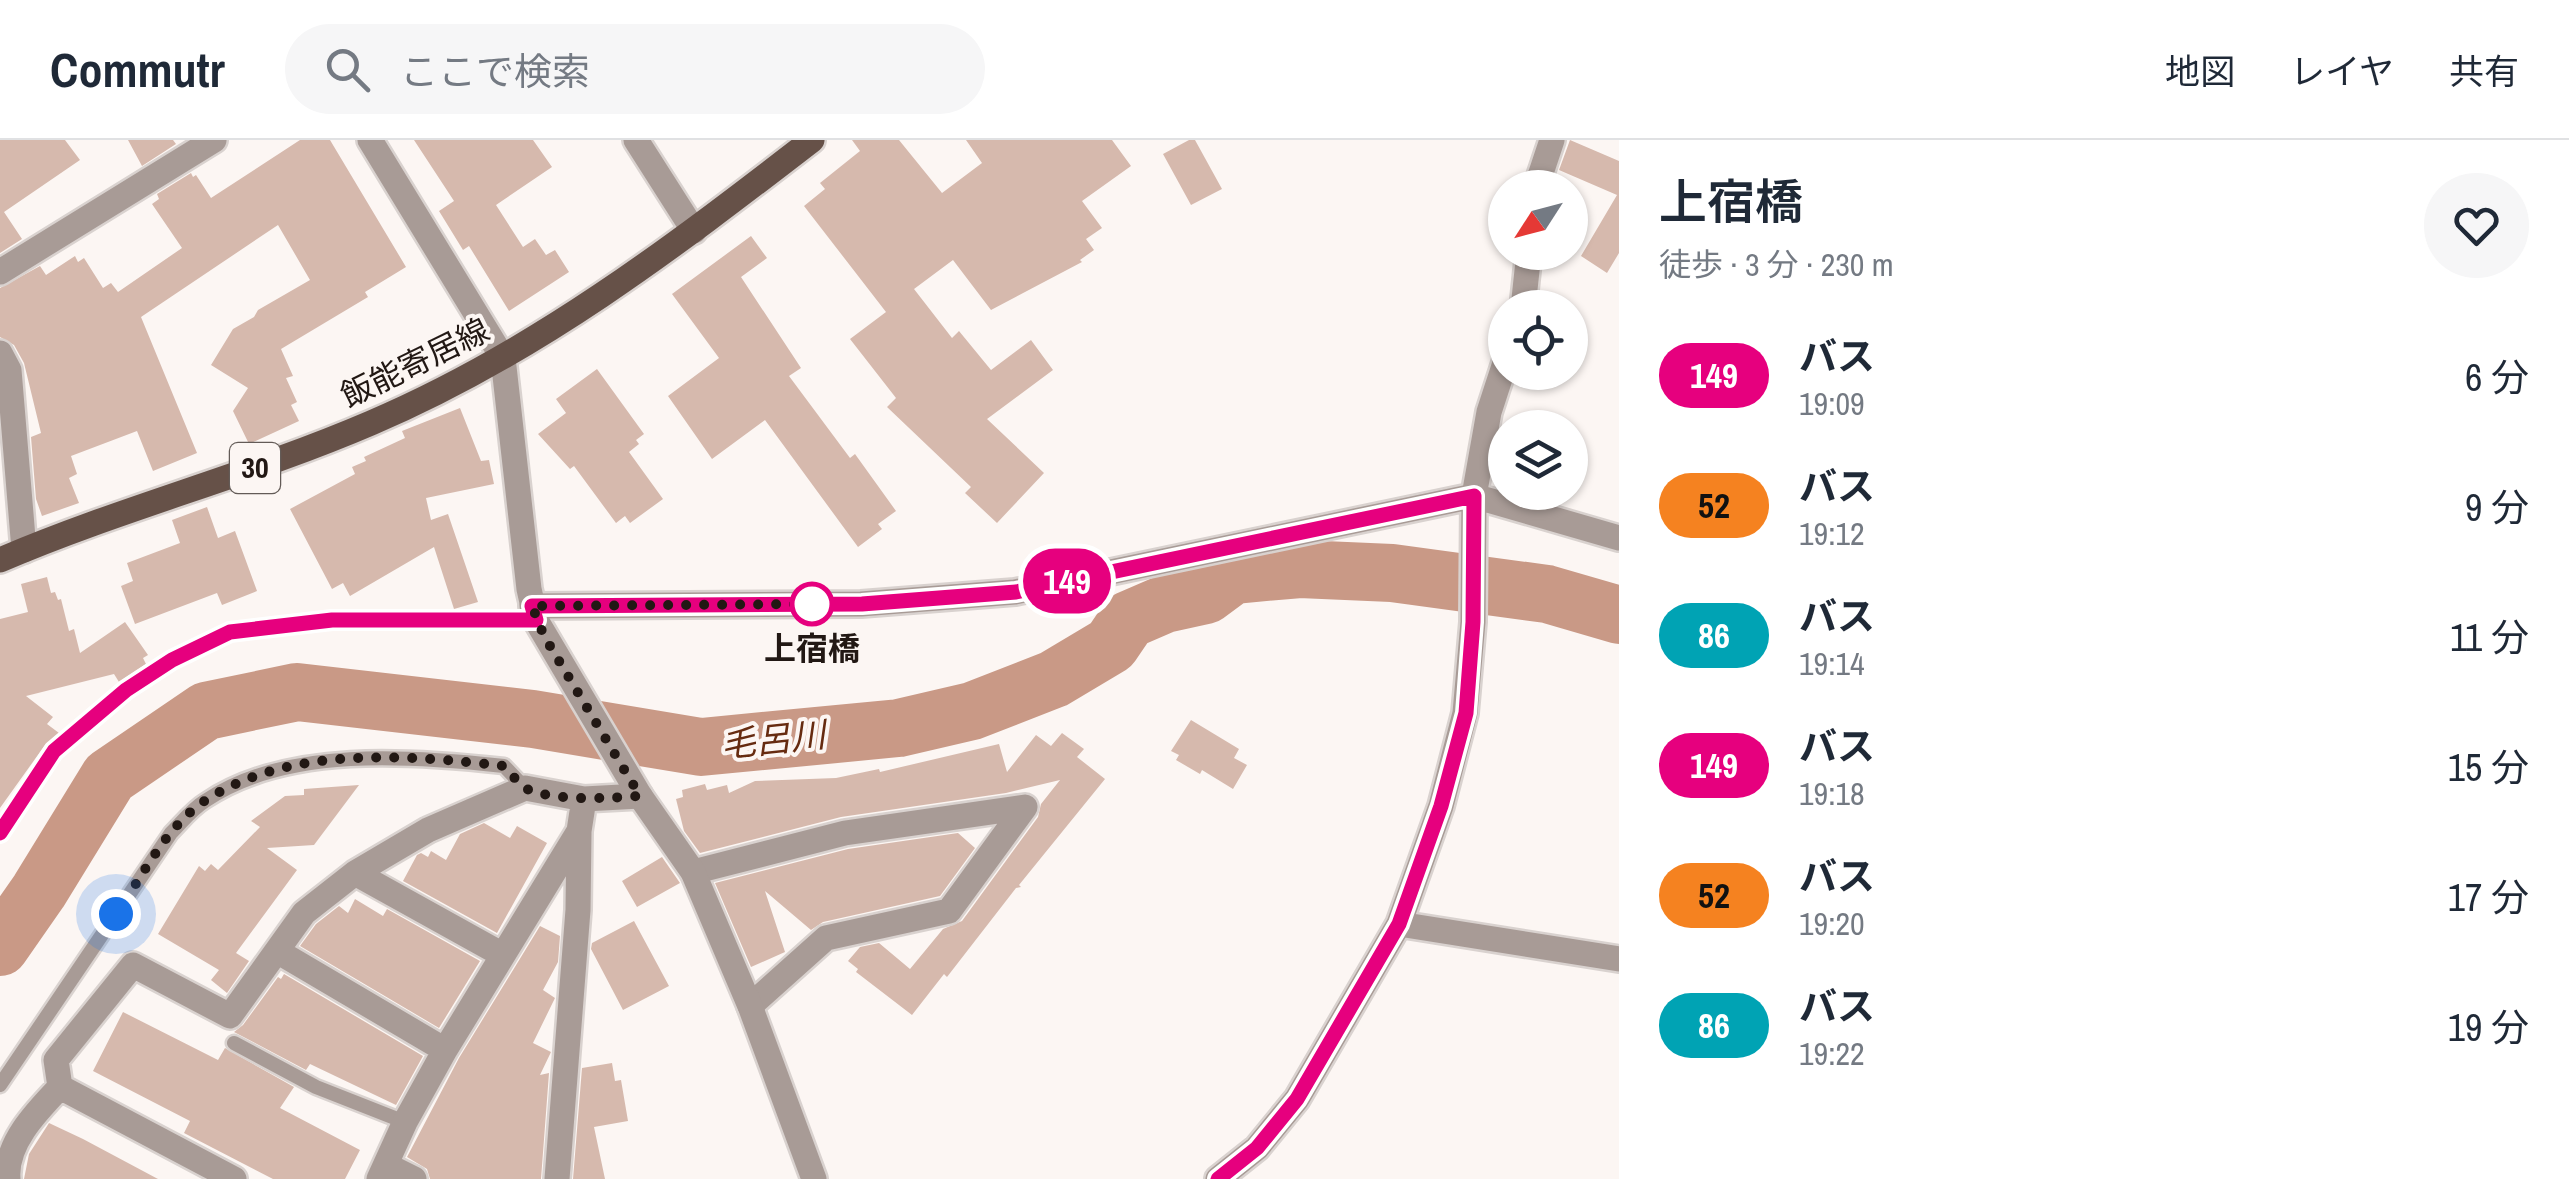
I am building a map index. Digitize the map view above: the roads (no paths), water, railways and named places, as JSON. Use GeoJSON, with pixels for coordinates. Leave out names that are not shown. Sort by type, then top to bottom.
{"type":"FeatureCollection","features":[{"type":"Feature","properties":{"kind":"main road","name":"飯能寄居線"},"geometry":{"type":"LineString","coordinates":[[12,555],[374,422],[503,358],[545,335],[694,231],[812,140]]}},
{"type":"Feature","properties":{"kind":"street"},"geometry":{"type":"LineString","coordinates":[[0,272],[214,140]]}},
{"type":"Feature","properties":{"kind":"street"},"geometry":{"type":"LineString","coordinates":[[370,140],[503,358],[538,621],[640,796],[693,872],[750,1006],[814,1179]]}},
{"type":"Feature","properties":{"kind":"street"},"geometry":{"type":"LineString","coordinates":[[636,140],[694,231]]}},
{"type":"Feature","properties":{"kind":"street"},"geometry":{"type":"LineString","coordinates":[[1542,170],[1552,140]]}},
{"type":"Feature","properties":{"kind":"street"},"geometry":{"type":"LineString","coordinates":[[0,352],[9,370],[12,555]]}},
{"type":"Feature","properties":{"kind":"street"},"geometry":{"type":"LineString","coordinates":[[1218,1179],[1257,1148],[1297,1099],[1399,924],[1441,806],[1466,713],[1473,622],[1475,507],[1489,412],[1496,390]]}},
{"type":"Feature","properties":{"kind":"street"},"geometry":{"type":"LineString","coordinates":[[538,621],[1016,592],[1475,507],[1619,538]]}},
{"type":"Feature","properties":{"kind":"street"},"geometry":{"type":"LineString","coordinates":[[60,1087],[56,1060],[133,965],[230,1016],[304,914],[355,874],[428,830],[526,788],[584,799],[640,796]]}},
{"type":"Feature","properties":{"kind":"street"},"geometry":{"type":"LineString","coordinates":[[557,1179],[584,799]]}},
{"type":"Feature","properties":{"kind":"street"},"geometry":{"type":"LineString","coordinates":[[693,872],[844,832],[1026,807],[949,911],[826,938],[750,1006]]}},
{"type":"Feature","properties":{"kind":"street"},"geometry":{"type":"LineString","coordinates":[[414,1179],[382,1172],[445,1050],[579,831]]}},
{"type":"Feature","properties":{"kind":"street"},"geometry":{"type":"LineString","coordinates":[[355,874],[501,954]]}},
{"type":"Feature","properties":{"kind":"street"},"geometry":{"type":"LineString","coordinates":[[1399,924],[1619,959]]}},
{"type":"Feature","properties":{"kind":"street"},"geometry":{"type":"LineString","coordinates":[[277,951],[445,1050]]}},
{"type":"Feature","properties":{"kind":"street"},"geometry":{"type":"LineString","coordinates":[[8,1179],[6,1160],[38,1110],[60,1087]]}},
{"type":"Feature","properties":{"kind":"street"},"geometry":{"type":"LineString","coordinates":[[60,1087],[234,1179]]}},
{"type":"Feature","properties":{"kind":"lane"},"geometry":{"type":"LineString","coordinates":[[0,833],[54,751],[126,690],[172,660],[230,632],[332,620],[538,621]]}},
{"type":"Feature","properties":{"kind":"lane"},"geometry":{"type":"LineString","coordinates":[[0,1085],[171,832],[204,801],[256,776],[301,763],[372,760],[444,759],[504,766],[526,788]]}},
{"type":"Feature","properties":{"kind":"lane"},"geometry":{"type":"LineString","coordinates":[[234,1043],[316,1087],[405,1122]]}},
{"type":"Feature","properties":{"kind":"waterway","name":"毛呂川"},"geometry":{"type":"LineString","coordinates":[[0,947],[109,777],[206,711],[297,692],[533,719],[701,747],[899,728],[972,711],[1054,679],[1111,645],[1128,620],[1165,604],[1206,595],[1233,575],[1300,569],[1392,573],[1547,594],[1619,615]]}},
{"type":"Feature","properties":{"kind":"place","name":"上宿橋"},"geometry":{"type":"Point","coordinates":[812,604]}}]}
